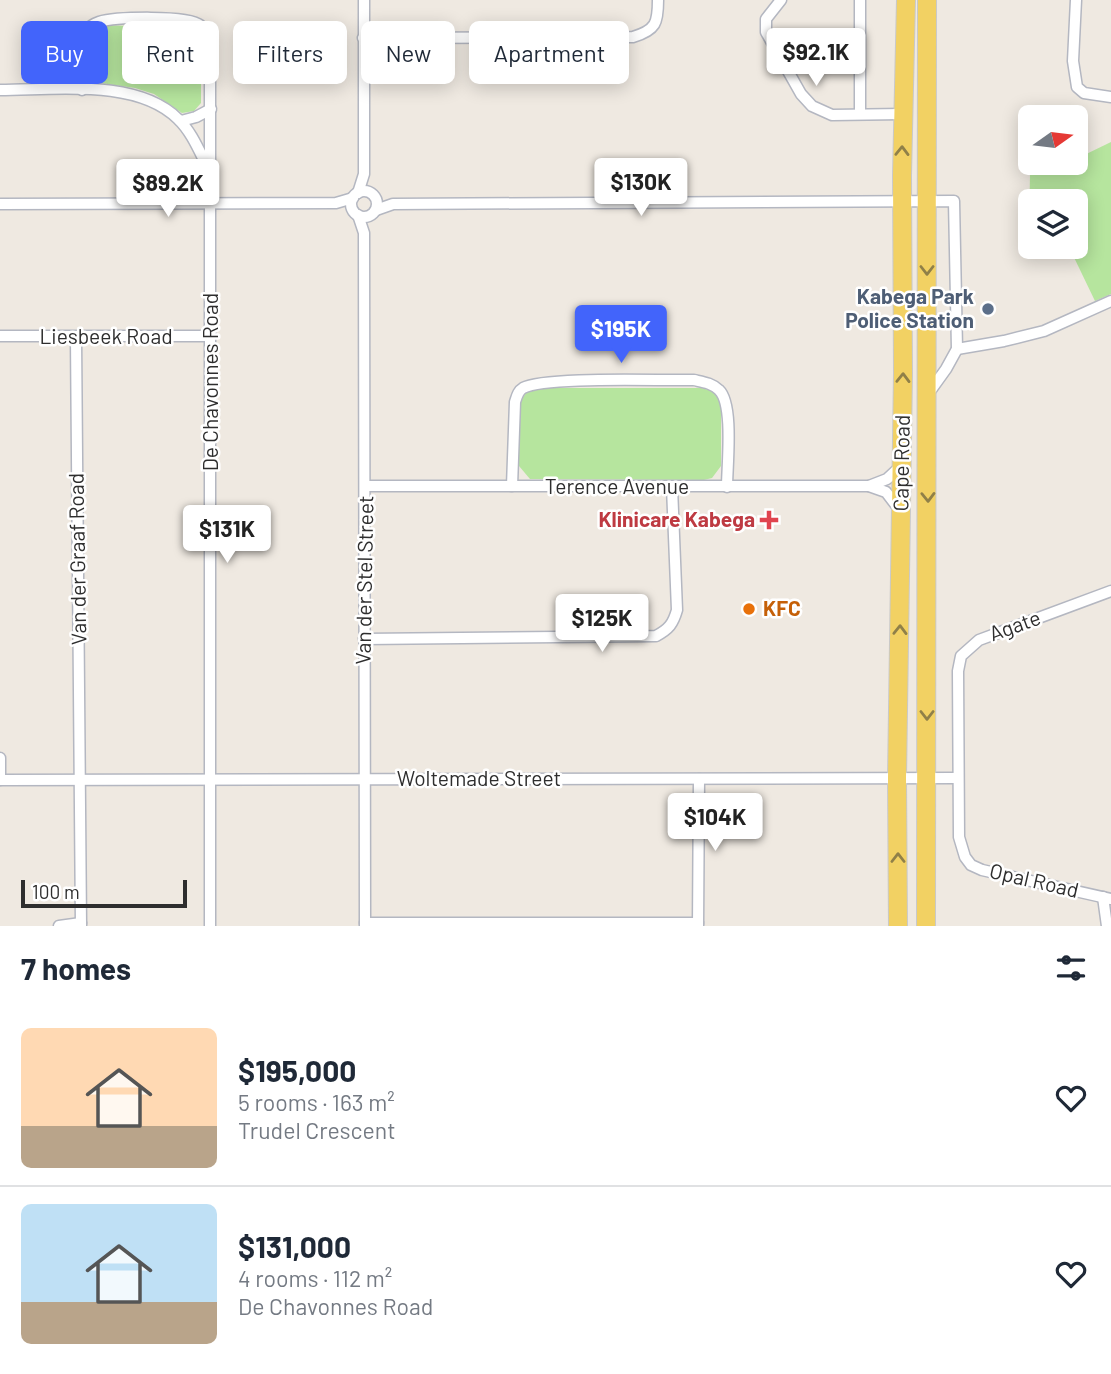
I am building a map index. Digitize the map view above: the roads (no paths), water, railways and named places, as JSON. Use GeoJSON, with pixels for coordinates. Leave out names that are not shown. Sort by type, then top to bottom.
{"type":"FeatureCollection","features":[{"type":"Feature","properties":{"kind":"main road","name":"Cape Road"},"geometry":{"type":"LineString","coordinates":[[898,926],[897,778],[906,0]]}},
{"type":"Feature","properties":{"kind":"main road","name":"Cape Road"},"geometry":{"type":"LineString","coordinates":[[926,926],[927,0]]}},
{"type":"Feature","properties":{"kind":"street"},"geometry":{"type":"LineString","coordinates":[[363,21],[364,0]]}},
{"type":"Feature","properties":{"kind":"street"},"geometry":{"type":"LineString","coordinates":[[455,38],[633,37],[651,29],[655,24],[659,0]]}},
{"type":"Feature","properties":{"kind":"street"},"geometry":{"type":"LineString","coordinates":[[780,0],[766,19],[766,32],[800,94],[812,106],[825,114],[903,114]]}},
{"type":"Feature","properties":{"kind":"street"},"geometry":{"type":"LineString","coordinates":[[860,0],[860,114]]}},
{"type":"Feature","properties":{"kind":"street"},"geometry":{"type":"LineString","coordinates":[[1076,0],[1073,61],[1077,87],[1084,93],[1111,97]]}},
{"type":"Feature","properties":{"kind":"street"},"geometry":{"type":"LineString","coordinates":[[82,90],[82,41],[87,29],[92,25],[120,20],[188,20],[202,26],[209,41],[210,171]]}},
{"type":"Feature","properties":{"kind":"street"},"geometry":{"type":"LineString","coordinates":[[355,204],[364,174],[363,84]]}},
{"type":"Feature","properties":{"kind":"street","name":"De Chavonnes Road"},"geometry":{"type":"LineString","coordinates":[[0,90],[108,91],[156,102],[181,121],[210,171],[210,926]]}},
{"type":"Feature","properties":{"kind":"street"},"geometry":{"type":"LineString","coordinates":[[181,121],[211,109]]}},
{"type":"Feature","properties":{"kind":"street"},"geometry":{"type":"LineString","coordinates":[[364,174],[373,195],[373,212]]}},
{"type":"Feature","properties":{"kind":"street"},"geometry":{"type":"LineString","coordinates":[[355,204],[373,195]]}},
{"type":"Feature","properties":{"kind":"street"},"geometry":{"type":"LineString","coordinates":[[373,195],[393,204]]}},
{"type":"Feature","properties":{"kind":"street"},"geometry":{"type":"LineString","coordinates":[[0,204],[336,203],[355,204],[373,212],[393,204],[954,201],[957,349],[927,397]]}},
{"type":"Feature","properties":{"kind":"street","name":"Van der Stel Street"},"geometry":{"type":"LineString","coordinates":[[355,204],[364,233],[365,924]]}},
{"type":"Feature","properties":{"kind":"street","name":"Van der Stel Street"},"geometry":{"type":"LineString","coordinates":[[364,233],[373,212]]}},
{"type":"Feature","properties":{"kind":"street"},"geometry":{"type":"LineString","coordinates":[[957,349],[1045,331],[1111,301]]}},
{"type":"Feature","properties":{"kind":"street","name":"Liesbeek Road"},"geometry":{"type":"LineString","coordinates":[[0,336],[211,336]]}},
{"type":"Feature","properties":{"kind":"street","name":"Van der Graaf Road"},"geometry":{"type":"LineString","coordinates":[[76,338],[81,925]]}},
{"type":"Feature","properties":{"kind":"street"},"geometry":{"type":"LineString","coordinates":[[512,486],[514,402],[523,388],[550,382],[694,380],[709,383],[724,396],[728,416],[727,487]]}},
{"type":"Feature","properties":{"kind":"street"},"geometry":{"type":"LineString","coordinates":[[869,486],[887,480],[901,466]]}},
{"type":"Feature","properties":{"kind":"street","name":"Terence Avenue"},"geometry":{"type":"LineString","coordinates":[[366,486],[869,486]]}},
{"type":"Feature","properties":{"kind":"street"},"geometry":{"type":"LineString","coordinates":[[869,486],[886,492],[901,512]]}},
{"type":"Feature","properties":{"kind":"street"},"geometry":{"type":"LineString","coordinates":[[364,639],[656,636],[673,623],[677,610],[672,487]]}},
{"type":"Feature","properties":{"kind":"street","name":"Agate"},"geometry":{"type":"LineString","coordinates":[[958,778],[958,671],[959,661],[965,650],[986,636],[1111,591]]}},
{"type":"Feature","properties":{"kind":"street"},"geometry":{"type":"LineString","coordinates":[[0,758],[0,780]]}},
{"type":"Feature","properties":{"kind":"street","name":"Woltemade Street"},"geometry":{"type":"LineString","coordinates":[[0,780],[958,778]]}},
{"type":"Feature","properties":{"kind":"street","name":"Opal Road"},"geometry":{"type":"LineString","coordinates":[[958,778],[959,837],[961,850],[971,865],[993,873],[1107,898],[1107,926]]}},
{"type":"Feature","properties":{"kind":"street"},"geometry":{"type":"LineString","coordinates":[[365,924],[698,924],[699,779]]}},
{"type":"Feature","properties":{"kind":"street"},"geometry":{"type":"LineString","coordinates":[[59,926],[81,925]]}},
{"type":"Feature","properties":{"kind":"place","name":"Kabega Park Police Station"},"geometry":{"type":"Point","coordinates":[988,309]}},
{"type":"Feature","properties":{"kind":"place","name":"Klinicare Kabega"},"geometry":{"type":"Point","coordinates":[769,520]}},
{"type":"Feature","properties":{"kind":"place","name":"KFC"},"geometry":{"type":"Point","coordinates":[749,609]}}]}
